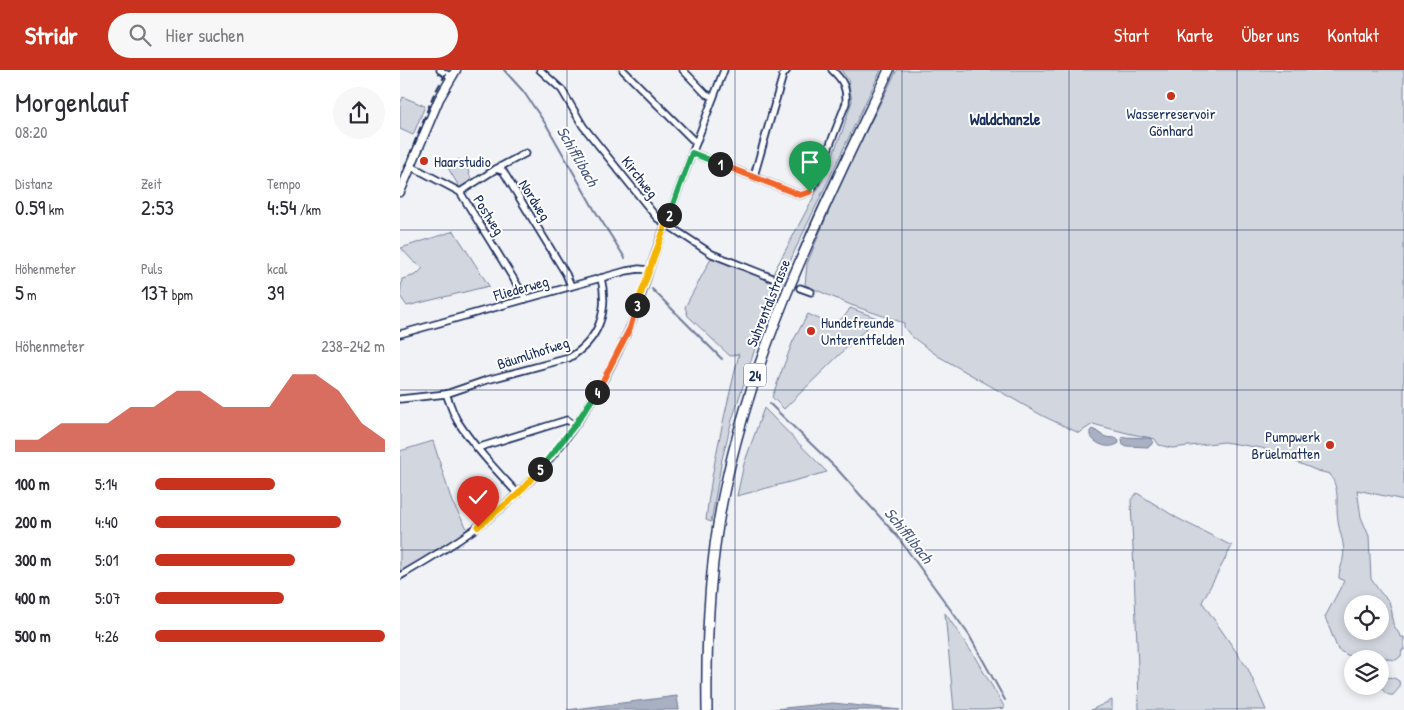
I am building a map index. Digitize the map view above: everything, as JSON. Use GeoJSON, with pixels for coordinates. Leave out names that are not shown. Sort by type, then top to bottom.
{"type":"FeatureCollection","features":[{"type":"Feature","properties":{"kind":"main road","name":"Suhrentalstrasse"},"geometry":{"type":"LineString","coordinates":[[707,706],[708,612],[716,536],[724,492],[743,413],[765,346],[796,269],[889,70]]}},
{"type":"Feature","properties":{"kind":"main road"},"geometry":{"type":"LineString","coordinates":[[400,192],[440,98],[454,73]]}},
{"type":"Feature","properties":{"kind":"street"},"geometry":{"type":"LineString","coordinates":[[440,70],[454,73]]}},
{"type":"Feature","properties":{"kind":"street","name":"Kirchweg"},"geometry":{"type":"LineString","coordinates":[[540,70],[562,90],[583,126],[657,218],[712,254],[775,279]]}},
{"type":"Feature","properties":{"kind":"street"},"geometry":{"type":"LineString","coordinates":[[623,70],[696,142]]}},
{"type":"Feature","properties":{"kind":"street"},"geometry":{"type":"LineString","coordinates":[[683,70],[706,94],[713,97]]}},
{"type":"Feature","properties":{"kind":"street"},"geometry":{"type":"LineString","coordinates":[[400,576],[478,527],[518,494],[548,461],[575,425],[604,380],[630,328],[665,225],[724,70]]}},
{"type":"Feature","properties":{"kind":"street"},"geometry":{"type":"LineString","coordinates":[[754,176],[783,75],[787,70]]}},
{"type":"Feature","properties":{"kind":"street"},"geometry":{"type":"LineString","coordinates":[[692,153],[800,195],[810,192],[846,103],[847,92],[840,77],[832,70]]}},
{"type":"Feature","properties":{"kind":"street"},"geometry":{"type":"LineString","coordinates":[[460,192],[526,153]]}},
{"type":"Feature","properties":{"kind":"street","name":"Postweg"},"geometry":{"type":"LineString","coordinates":[[411,166],[460,192],[526,299]]}},
{"type":"Feature","properties":{"kind":"street","name":"Nordweg"},"geometry":{"type":"LineString","coordinates":[[496,169],[503,172],[566,274],[570,286]]}},
{"type":"Feature","properties":{"kind":"street","name":"Fliederweg"},"geometry":{"type":"LineString","coordinates":[[400,334],[639,268],[649,270]]}},
{"type":"Feature","properties":{"kind":"street","name":"Bäumlihofweg"},"geometry":{"type":"LineString","coordinates":[[400,399],[446,394],[487,380],[569,358],[580,351],[600,324],[604,306],[604,290],[601,278]]}},
{"type":"Feature","properties":{"kind":"street"},"geometry":{"type":"LineString","coordinates":[[800,288],[811,292]]}},
{"type":"Feature","properties":{"kind":"street"},"geometry":{"type":"LineString","coordinates":[[446,394],[457,420],[477,448],[518,494]]}},
{"type":"Feature","properties":{"kind":"street"},"geometry":{"type":"LineString","coordinates":[[477,448],[567,420],[575,425]]}},
{"type":"Feature","properties":{"kind":"shaded area"},"geometry":{"type":"Polygon","coordinates":[[[841,70],[881,70],[795,250],[760,333],[732,420],[722,459],[711,522],[706,520],[712,478],[739,354],[730,356],[688,316],[685,307],[712,257],[768,278],[767,281],[774,282],[777,274],[774,272],[822,181],[842,132],[852,101],[848,80],[841,70]]]}},
{"type":"Feature","properties":{"kind":"shaded area"},"geometry":{"type":"Polygon","coordinates":[[[897,70],[1404,70],[1404,500],[1357,490],[1361,517],[1369,536],[1371,579],[1383,595],[1344,595],[1344,640],[1389,640],[1389,601],[1393,624],[1401,637],[1404,637],[1404,650],[1402,650],[1401,656],[1396,660],[1389,659],[1389,650],[1344,650],[1344,653],[1338,650],[1325,617],[1344,581],[1339,578],[1344,548],[1337,513],[1337,492],[1330,474],[1262,448],[1224,442],[1172,448],[1159,445],[1155,439],[1093,424],[1079,433],[1043,416],[938,356],[911,336],[904,327],[904,323],[851,305],[805,285],[807,264],[841,181],[897,70]]]}},
{"type":"Feature","properties":{"kind":"shaded area"},"geometry":{"type":"Polygon","coordinates":[[[403,97],[425,106],[413,135],[400,129],[400,104],[403,97]]]}},
{"type":"Feature","properties":{"kind":"shaded area"},"geometry":{"type":"Polygon","coordinates":[[[459,159],[467,167],[472,182],[460,188],[448,168],[459,159]]]}},
{"type":"Feature","properties":{"kind":"shaded area"},"geometry":{"type":"Polygon","coordinates":[[[454,231],[489,286],[407,306],[400,296],[402,279],[416,275],[423,268],[413,261],[401,248],[454,231]]]}},
{"type":"Feature","properties":{"kind":"shaded area","name":"Hundefreunde Unterentfelden"},"geometry":{"type":"Polygon","coordinates":[[[850,308],[877,318],[784,409],[772,397],[793,341],[808,314],[831,322],[841,319],[850,308]]]}},
{"type":"Feature","properties":{"kind":"shaded area"},"geometry":{"type":"Polygon","coordinates":[[[764,408],[827,472],[737,496],[744,464],[764,408]]]}},
{"type":"Feature","properties":{"kind":"shaded area"},"geometry":{"type":"Polygon","coordinates":[[[433,441],[452,502],[468,530],[400,573],[400,451],[433,441]]]}},
{"type":"Feature","properties":{"kind":"shaded area"},"geometry":{"type":"Polygon","coordinates":[[[1137,493],[1177,518],[1232,546],[1202,602],[1248,669],[1266,710],[1139,710],[1131,500],[1137,493]]]}},
{"type":"Feature","properties":{"kind":"shaded area"},"geometry":{"type":"Polygon","coordinates":[[[945,613],[973,654],[1005,708],[954,710],[945,613]]]}},
{"type":"Feature","properties":{"kind":"shaded area"},"geometry":{"type":"Polygon","coordinates":[[[1389,677],[1399,681],[1400,687],[1391,695],[1389,694],[1389,677]]]}},
{"type":"Feature","properties":{"kind":"shaded area"},"geometry":{"type":"Polygon","coordinates":[[[1112,700],[1112,710],[1091,710],[1112,700]]]}},
{"type":"Feature","properties":{"kind":"water"},"geometry":{"type":"Polygon","coordinates":[[[1092,429],[1106,437],[1118,439],[1119,443],[1103,446],[1090,436],[1092,429]]]}},
{"type":"Feature","properties":{"kind":"water"},"geometry":{"type":"Polygon","coordinates":[[[1123,437],[1150,438],[1153,442],[1148,447],[1127,446],[1123,445],[1123,437]]]}},
{"type":"Feature","properties":{"kind":"water"},"geometry":{"type":"Polygon","coordinates":[[[677,696],[679,710],[567,710],[677,696]]]}},
{"type":"Feature","properties":{"kind":"water"},"geometry":{"type":"Polygon","coordinates":[[[833,703],[900,710],[765,710],[833,703]]]}},
{"type":"Feature","properties":{"kind":"waterway","name":"Schifflibach"},"geometry":{"type":"LineString","coordinates":[[504,70],[523,91],[547,126],[594,209],[625,258]]}},
{"type":"Feature","properties":{"kind":"waterway","name":"Schifflibach"},"geometry":{"type":"LineString","coordinates":[[652,289],[722,359]]}},
{"type":"Feature","properties":{"kind":"waterway","name":"Schifflibach"},"geometry":{"type":"LineString","coordinates":[[770,404],[837,469],[897,536],[969,635],[1005,700]]}},
{"type":"Feature","properties":{"kind":"tunnel"},"geometry":{"type":"LineString","coordinates":[[775,279],[800,288]]}},
{"type":"Feature","properties":{"kind":"railway"},"geometry":{"type":"LineString","coordinates":[[400,179],[433,96],[448,70]]}},
{"type":"Feature","properties":{"kind":"place","name":"Wasserreservoir Gönhard"},"geometry":{"type":"Point","coordinates":[1171,96]}},
{"type":"Feature","properties":{"kind":"place","name":"Haarstudio"},"geometry":{"type":"Point","coordinates":[424,161]}},
{"type":"Feature","properties":{"kind":"place","name":"Hundefreunde Unterentfelden"},"geometry":{"type":"Point","coordinates":[811,331]}},
{"type":"Feature","properties":{"kind":"place","name":"Pumpwerk Brüelmatten"},"geometry":{"type":"Point","coordinates":[1330,445]}},
{"type":"Feature","properties":{"kind":"district","name":"Waldchanzle"},"geometry":{"type":"Point","coordinates":[1005,119]}},
{"type":"Feature","properties":{"kind":"route"},"geometry":{"type":"LineString","coordinates":[[478,527],[518,494],[548,461],[581,416],[604,380],[630,328],[692,153],[800,195],[810,192]]}}]}
